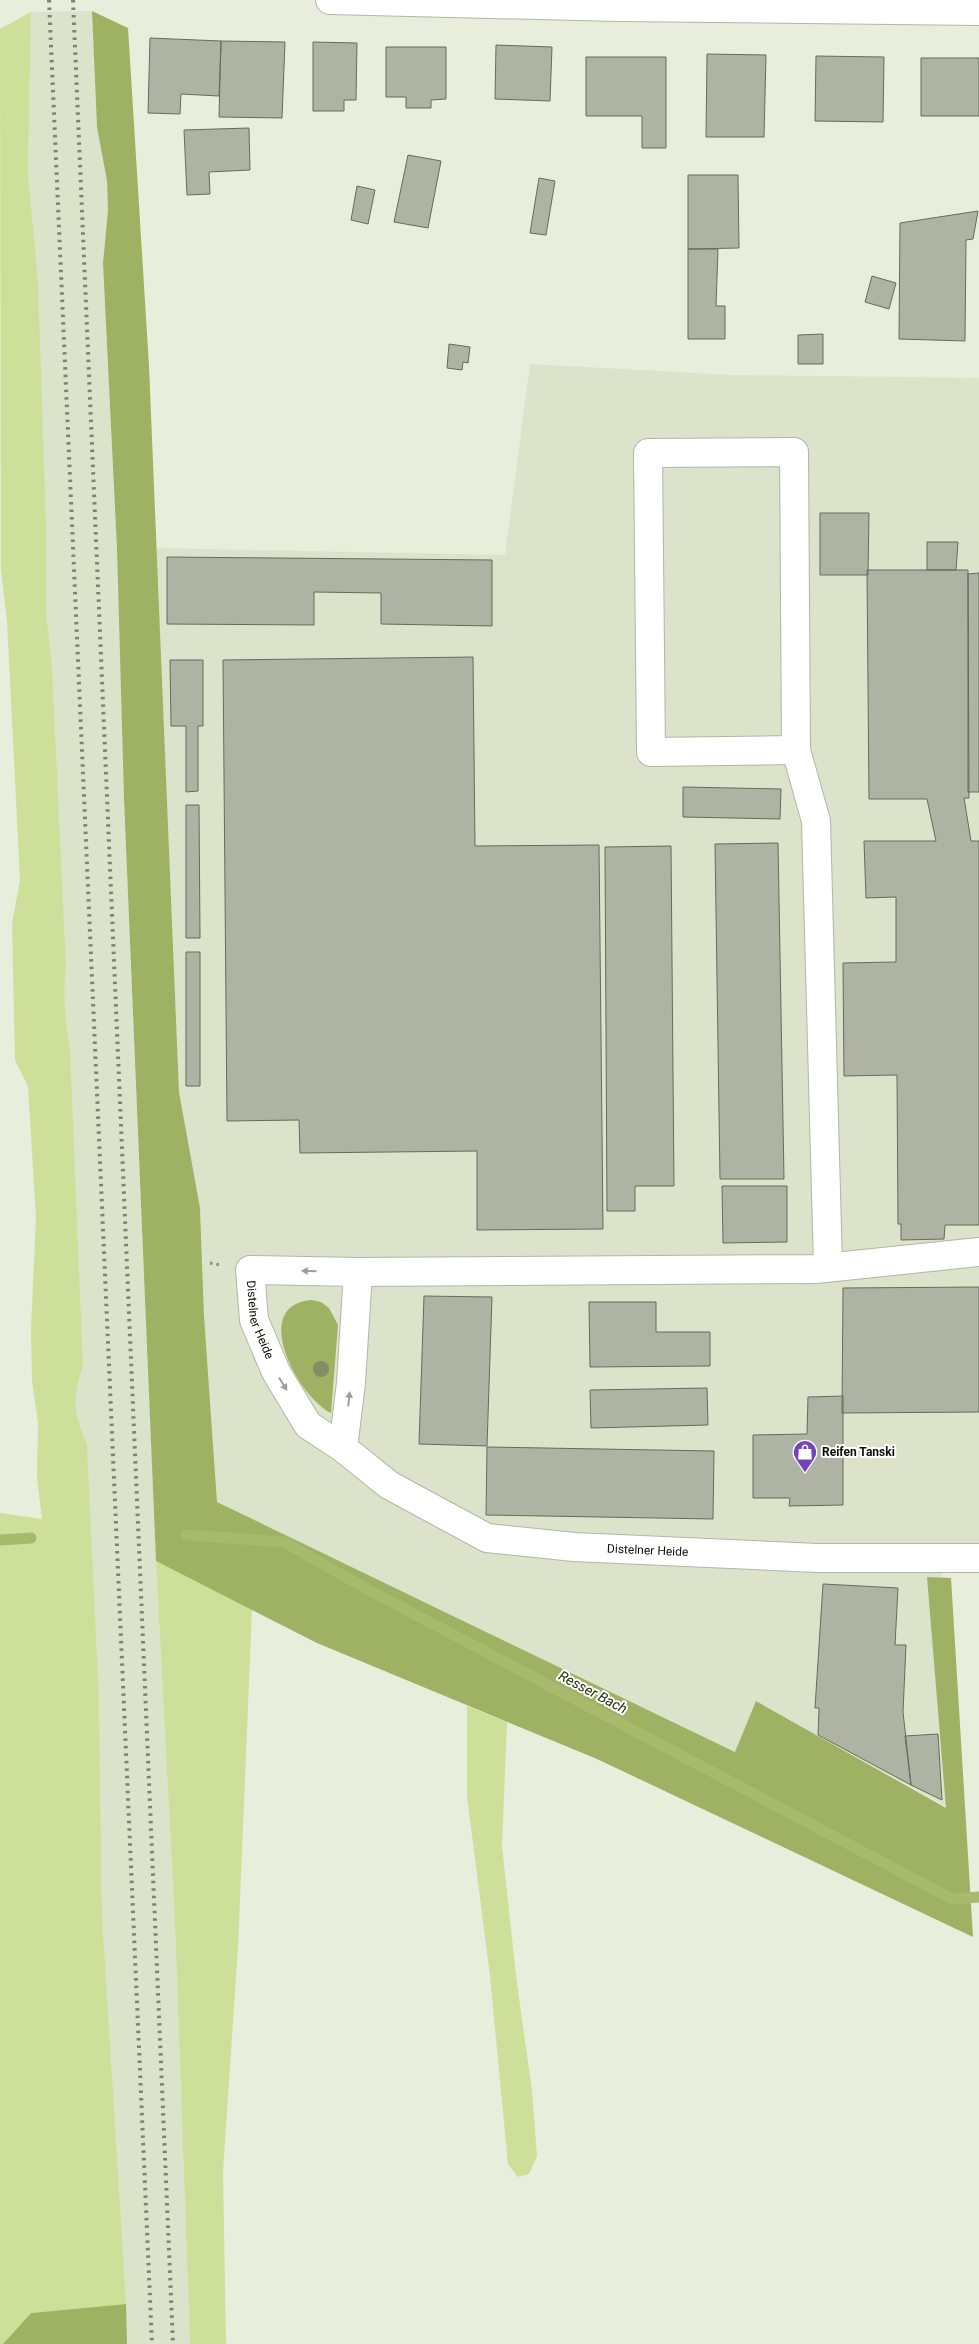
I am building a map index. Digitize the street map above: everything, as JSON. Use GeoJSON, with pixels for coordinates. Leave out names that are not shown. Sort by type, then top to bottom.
{"type":"FeatureCollection","features":[{"type":"Feature","properties":{"kind":"street"},"geometry":{"type":"LineString","coordinates":[[330,0],[618,3],[979,11]]}},
{"type":"Feature","properties":{"kind":"street"},"geometry":{"type":"LineString","coordinates":[[796,750],[651,752],[648,454],[794,452],[796,750],[816,821],[822,1268]]}},
{"type":"Feature","properties":{"kind":"street","name":"Distelner Heide"},"geometry":{"type":"LineString","coordinates":[[979,1252],[822,1268],[358,1272],[250,1270],[254,1320],[276,1372],[308,1425],[343,1448],[389,1485],[487,1538],[574,1547],[808,1557],[979,1558]]}},
{"type":"Feature","properties":{"kind":"street"},"geometry":{"type":"LineString","coordinates":[[343,1448],[351,1382],[358,1272]]}},
{"type":"Feature","properties":{"kind":"shaded area"},"geometry":{"type":"Polygon","coordinates":[[[92,11],[97,127],[107,181],[108,210],[103,263],[117,549],[124,799],[156,1561],[175,1924],[190,2344],[127,2344],[102,1915],[99,1697],[87,1444],[76,1420],[75,1393],[83,1365],[70,1046],[64,1019],[63,989],[66,964],[52,666],[46,612],[28,174],[31,12],[92,11]]]}},
{"type":"Feature","properties":{"kind":"shaded area"},"geometry":{"type":"Polygon","coordinates":[[[530,364],[732,375],[979,378],[979,1544],[940,1544],[961,1815],[756,1701],[736,1752],[217,1502],[204,1316],[200,1208],[179,1092],[156,548],[505,555],[530,364]]]}},
{"type":"Feature","properties":{"kind":"green space"},"geometry":{"type":"Polygon","coordinates":[[[92,11],[128,28],[149,366],[179,1092],[200,1208],[204,1316],[217,1502],[735,1752],[756,1701],[946,1808],[927,1577],[951,1578],[973,1937],[597,1759],[317,1643],[156,1561],[124,799],[117,549],[103,263],[108,210],[107,181],[97,127],[92,11]]]}},
{"type":"Feature","properties":{"kind":"green space"},"geometry":{"type":"Polygon","coordinates":[[[31,12],[28,174],[38,282],[46,525],[46,612],[52,666],[66,964],[65,1005],[70,1046],[83,1365],[77,1387],[76,1405],[79,1423],[87,1444],[99,1697],[102,1915],[126,2304],[31,2313],[3,2344],[0,2344],[0,1513],[42,1519],[37,1478],[38,1423],[32,1380],[31,1329],[36,1218],[28,1086],[15,1060],[12,924],[20,880],[7,621],[1,570],[0,29],[31,12]]]}},
{"type":"Feature","properties":{"kind":"green space"},"geometry":{"type":"Polygon","coordinates":[[[311,1300],[321,1302],[329,1308],[338,1325],[331,1413],[318,1404],[294,1372],[285,1353],[281,1334],[283,1318],[293,1306],[311,1300]]]}},
{"type":"Feature","properties":{"kind":"green space"},"geometry":{"type":"Polygon","coordinates":[[[156,1561],[252,1609],[238,1947],[223,2172],[226,2344],[190,2344],[175,1924],[156,1561]]]}},
{"type":"Feature","properties":{"kind":"green space"},"geometry":{"type":"Polygon","coordinates":[[[467,1706],[507,1722],[502,1846],[516,1976],[532,2091],[537,2156],[529,2174],[518,2177],[508,2164],[490,1976],[467,1796],[467,1706]]]}},
{"type":"Feature","properties":{"kind":"green space"},"geometry":{"type":"Polygon","coordinates":[[[126,2304],[127,2344],[3,2344],[31,2313],[126,2304]]]}},
{"type":"Feature","properties":{"kind":"building"},"geometry":{"type":"Polygon","coordinates":[[[150,38],[221,41],[219,96],[181,94],[180,114],[148,113],[150,38]]]}},
{"type":"Feature","properties":{"kind":"building"},"geometry":{"type":"Polygon","coordinates":[[[221,41],[285,42],[282,118],[219,117],[221,41]]]}},
{"type":"Feature","properties":{"kind":"building"},"geometry":{"type":"Polygon","coordinates":[[[313,42],[357,43],[356,100],[344,100],[344,111],[313,111],[313,42]]]}},
{"type":"Feature","properties":{"kind":"building"},"geometry":{"type":"Polygon","coordinates":[[[496,45],[552,47],[550,101],[495,99],[496,45]]]}},
{"type":"Feature","properties":{"kind":"building"},"geometry":{"type":"Polygon","coordinates":[[[386,47],[446,47],[446,99],[431,100],[431,108],[406,108],[406,97],[386,97],[386,47]]]}},
{"type":"Feature","properties":{"kind":"building"},"geometry":{"type":"Polygon","coordinates":[[[707,54],[766,55],[764,137],[706,137],[707,54]]]}},
{"type":"Feature","properties":{"kind":"building"},"geometry":{"type":"Polygon","coordinates":[[[816,56],[884,57],[883,122],[815,121],[816,56]]]}},
{"type":"Feature","properties":{"kind":"building"},"geometry":{"type":"Polygon","coordinates":[[[586,57],[666,57],[666,148],[642,148],[642,116],[586,116],[586,57]]]}},
{"type":"Feature","properties":{"kind":"building"},"geometry":{"type":"Polygon","coordinates":[[[921,58],[979,58],[979,116],[921,116],[921,58]]]}},
{"type":"Feature","properties":{"kind":"building"},"geometry":{"type":"Polygon","coordinates":[[[249,128],[250,170],[209,172],[210,194],[187,195],[184,130],[249,128]]]}},
{"type":"Feature","properties":{"kind":"building"},"geometry":{"type":"Polygon","coordinates":[[[408,155],[441,161],[428,228],[394,222],[408,155]]]}},
{"type":"Feature","properties":{"kind":"building"},"geometry":{"type":"Polygon","coordinates":[[[688,175],[738,175],[739,248],[688,249],[688,175]]]}},
{"type":"Feature","properties":{"kind":"building"},"geometry":{"type":"Polygon","coordinates":[[[539,178],[555,181],[546,235],[530,233],[539,178]]]}},
{"type":"Feature","properties":{"kind":"building"},"geometry":{"type":"Polygon","coordinates":[[[357,186],[375,190],[368,224],[351,220],[357,186]]]}},
{"type":"Feature","properties":{"kind":"building"},"geometry":{"type":"Polygon","coordinates":[[[978,211],[973,239],[966,240],[965,341],[899,339],[900,223],[978,211]]]}},
{"type":"Feature","properties":{"kind":"building"},"geometry":{"type":"Polygon","coordinates":[[[688,249],[718,249],[716,306],[725,306],[725,339],[688,339],[688,249]]]}},
{"type":"Feature","properties":{"kind":"building"},"geometry":{"type":"Polygon","coordinates":[[[872,276],[896,283],[889,309],[865,302],[872,276]]]}},
{"type":"Feature","properties":{"kind":"building"},"geometry":{"type":"Polygon","coordinates":[[[823,334],[823,364],[798,364],[798,335],[823,334]]]}},
{"type":"Feature","properties":{"kind":"building"},"geometry":{"type":"Polygon","coordinates":[[[449,344],[470,347],[468,363],[463,362],[462,370],[447,368],[449,344]]]}},
{"type":"Feature","properties":{"kind":"building"},"geometry":{"type":"Polygon","coordinates":[[[820,513],[869,513],[868,575],[820,575],[820,513]]]}},
{"type":"Feature","properties":{"kind":"building"},"geometry":{"type":"Polygon","coordinates":[[[927,542],[958,542],[956,570],[927,570],[927,542]]]}},
{"type":"Feature","properties":{"kind":"building"},"geometry":{"type":"Polygon","coordinates":[[[167,557],[492,560],[492,626],[381,624],[381,593],[314,592],[314,625],[167,624],[167,557]]]}},
{"type":"Feature","properties":{"kind":"building"},"geometry":{"type":"Polygon","coordinates":[[[867,570],[968,570],[969,798],[964,798],[971,841],[979,841],[979,1225],[945,1225],[944,1239],[901,1240],[901,1224],[898,1224],[897,1075],[844,1076],[843,963],[896,962],[896,897],[866,898],[864,841],[936,841],[927,799],[869,799],[867,570]]]}},
{"type":"Feature","properties":{"kind":"building"},"geometry":{"type":"Polygon","coordinates":[[[979,573],[979,792],[968,792],[968,574],[979,573]]]}},
{"type":"Feature","properties":{"kind":"building"},"geometry":{"type":"Polygon","coordinates":[[[473,657],[475,846],[599,845],[603,1229],[477,1230],[477,1151],[300,1153],[299,1120],[227,1121],[223,660],[473,657]]]}},
{"type":"Feature","properties":{"kind":"building"},"geometry":{"type":"Polygon","coordinates":[[[170,660],[203,660],[203,726],[198,726],[198,791],[186,792],[186,726],[171,726],[170,660]]]}},
{"type":"Feature","properties":{"kind":"building"},"geometry":{"type":"Polygon","coordinates":[[[683,787],[781,789],[780,819],[683,817],[683,787]]]}},
{"type":"Feature","properties":{"kind":"building"},"geometry":{"type":"Polygon","coordinates":[[[186,805],[199,805],[200,938],[186,938],[186,805]]]}},
{"type":"Feature","properties":{"kind":"building"},"geometry":{"type":"Polygon","coordinates":[[[778,843],[784,1179],[720,1179],[715,844],[778,843]]]}},
{"type":"Feature","properties":{"kind":"building"},"geometry":{"type":"Polygon","coordinates":[[[671,846],[674,1186],[635,1186],[635,1211],[607,1211],[605,847],[671,846]]]}},
{"type":"Feature","properties":{"kind":"building"},"geometry":{"type":"Polygon","coordinates":[[[186,952],[200,952],[200,1086],[186,1086],[186,952]]]}},
{"type":"Feature","properties":{"kind":"building"},"geometry":{"type":"Polygon","coordinates":[[[722,1186],[787,1186],[787,1242],[723,1243],[722,1186]]]}},
{"type":"Feature","properties":{"kind":"building"},"geometry":{"type":"Polygon","coordinates":[[[979,1287],[979,1412],[842,1413],[843,1288],[979,1287]]]}},
{"type":"Feature","properties":{"kind":"building"},"geometry":{"type":"Polygon","coordinates":[[[424,1296],[492,1297],[487,1446],[419,1444],[424,1296]]]}},
{"type":"Feature","properties":{"kind":"building"},"geometry":{"type":"Polygon","coordinates":[[[589,1302],[656,1302],[656,1332],[710,1332],[710,1366],[590,1367],[589,1302]]]}},
{"type":"Feature","properties":{"kind":"building"},"geometry":{"type":"Polygon","coordinates":[[[707,1388],[708,1425],[591,1428],[590,1390],[707,1388]]]}},
{"type":"Feature","properties":{"kind":"building"},"geometry":{"type":"Polygon","coordinates":[[[843,1396],[843,1505],[789,1506],[790,1498],[753,1498],[753,1435],[807,1434],[808,1397],[843,1396]]]}},
{"type":"Feature","properties":{"kind":"building"},"geometry":{"type":"Polygon","coordinates":[[[487,1447],[714,1451],[713,1519],[486,1515],[487,1447]]]}},
{"type":"Feature","properties":{"kind":"building"},"geometry":{"type":"Polygon","coordinates":[[[823,1584],[898,1588],[895,1645],[906,1645],[903,1712],[911,1785],[818,1735],[819,1708],[815,1708],[823,1584]]]}},
{"type":"Feature","properties":{"kind":"building"},"geometry":{"type":"Polygon","coordinates":[[[938,1734],[942,1800],[911,1785],[905,1736],[938,1734]]]}},
{"type":"Feature","properties":{"kind":"waterway","name":"Resser Bach"},"geometry":{"type":"LineString","coordinates":[[186,1535],[284,1542],[367,1589],[952,1899],[979,1897]]}},
{"type":"Feature","properties":{"kind":"waterway","name":"Resser Bach"},"geometry":{"type":"LineString","coordinates":[[0,1540],[31,1538]]}},
{"type":"Feature","properties":{"kind":"railway"},"geometry":{"type":"LineString","coordinates":[[49,0],[152,2344]]}},
{"type":"Feature","properties":{"kind":"railway"},"geometry":{"type":"LineString","coordinates":[[73,0],[173,2344]]}},
{"type":"Feature","properties":{"kind":"place","name":"Reifen Tanski"},"geometry":{"type":"Point","coordinates":[805,1473]}}]}
